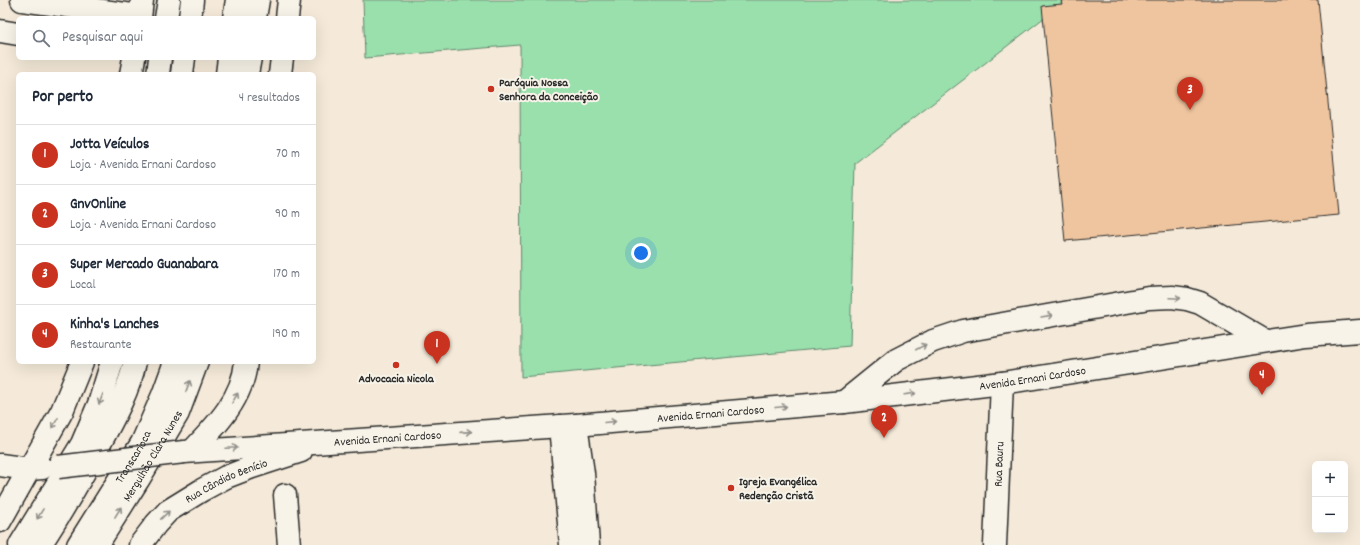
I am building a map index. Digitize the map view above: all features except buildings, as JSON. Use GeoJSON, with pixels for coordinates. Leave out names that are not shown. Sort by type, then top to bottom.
{"type":"FeatureCollection","features":[{"type":"Feature","properties":{"kind":"main road"},"geometry":{"type":"LineString","coordinates":[[22,0],[140,11]]}},
{"type":"Feature","properties":{"kind":"main road"},"geometry":{"type":"LineString","coordinates":[[166,16],[169,0]]}},
{"type":"Feature","properties":{"kind":"main road"},"geometry":{"type":"LineString","coordinates":[[190,16],[192,0]]}},
{"type":"Feature","properties":{"kind":"main road"},"geometry":{"type":"LineString","coordinates":[[234,16],[237,0]]}},
{"type":"Feature","properties":{"kind":"main road"},"geometry":{"type":"LineString","coordinates":[[255,16],[258,0]]}},
{"type":"Feature","properties":{"kind":"main road"},"geometry":{"type":"LineString","coordinates":[[287,16],[289,0]]}},
{"type":"Feature","properties":{"kind":"main road"},"geometry":{"type":"LineString","coordinates":[[0,32],[16,34]]}},
{"type":"Feature","properties":{"kind":"main road"},"geometry":{"type":"LineString","coordinates":[[131,72],[134,60]]}},
{"type":"Feature","properties":{"kind":"main road"},"geometry":{"type":"LineString","coordinates":[[158,72],[160,60]]}},
{"type":"Feature","properties":{"kind":"main road"},"geometry":{"type":"LineString","coordinates":[[182,72],[184,60]]}},
{"type":"Feature","properties":{"kind":"main road"},"geometry":{"type":"LineString","coordinates":[[227,72],[229,60]]}},
{"type":"Feature","properties":{"kind":"main road"},"geometry":{"type":"LineString","coordinates":[[247,72],[250,60]]}},
{"type":"Feature","properties":{"kind":"main road"},"geometry":{"type":"LineString","coordinates":[[280,72],[282,60]]}},
{"type":"Feature","properties":{"kind":"main road"},"geometry":{"type":"LineString","coordinates":[[844,402],[896,360],[933,341],[963,331],[1149,298],[1172,297],[1200,303],[1265,342]]}},
{"type":"Feature","properties":{"kind":"main road","name":"Avenida Ernani Cardoso"},"geometry":{"type":"LineString","coordinates":[[0,465],[29,469],[58,467],[188,451],[568,425],[844,402],[1002,382],[1306,335],[1360,330]]}},
{"type":"Feature","properties":{"kind":"main road"},"geometry":{"type":"LineString","coordinates":[[0,521],[62,411],[81,364]]}},
{"type":"Feature","properties":{"kind":"main road"},"geometry":{"type":"LineString","coordinates":[[20,545],[82,444],[103,393],[111,364]]}},
{"type":"Feature","properties":{"kind":"main road"},"geometry":{"type":"LineString","coordinates":[[40,545],[75,490],[118,411],[134,364]]}},
{"type":"Feature","properties":{"kind":"main road","name":"Transcarioca"},"geometry":{"type":"LineString","coordinates":[[78,545],[142,443],[174,364]]}},
{"type":"Feature","properties":{"kind":"main road","name":"Mergulhão Clara Nunes"},"geometry":{"type":"LineString","coordinates":[[97,545],[178,413],[196,364]]}},
{"type":"Feature","properties":{"kind":"main road"},"geometry":{"type":"LineString","coordinates":[[188,451],[216,426],[227,412],[244,378],[246,364]]}},
{"type":"Feature","properties":{"kind":"main road","name":"Rua Bauru"},"geometry":{"type":"LineString","coordinates":[[995,545],[1002,382]]}},
{"type":"Feature","properties":{"kind":"main road"},"geometry":{"type":"LineString","coordinates":[[568,425],[571,545]]}},
{"type":"Feature","properties":{"kind":"main road"},"geometry":{"type":"LineString","coordinates":[[568,425],[583,473],[588,545]]}},
{"type":"Feature","properties":{"kind":"main road","name":"Rua Cândido Benício"},"geometry":{"type":"LineString","coordinates":[[140,545],[168,511],[202,490],[226,477],[252,467],[329,442]]}},
{"type":"Feature","properties":{"kind":"main road"},"geometry":{"type":"LineString","coordinates":[[0,486],[12,481],[29,469]]}},
{"type":"Feature","properties":{"kind":"main road"},"geometry":{"type":"LineString","coordinates":[[285,496],[289,545]]}},
{"type":"Feature","properties":{"kind":"green space"},"geometry":{"type":"Polygon","coordinates":[[[363,0],[1061,0],[1062,4],[855,163],[850,346],[521,377],[520,45],[365,58],[363,0]]]}},
{"type":"Feature","properties":{"kind":"place","name":"Paróquia Nossa Senhora da Conceição"},"geometry":{"type":"Point","coordinates":[491,89]}},
{"type":"Feature","properties":{"kind":"place","name":"Super Mercado Guanabara"},"geometry":{"type":"Point","coordinates":[1190,110]}},
{"type":"Feature","properties":{"kind":"place","name":"Jotta Veículos"},"geometry":{"type":"Point","coordinates":[437,364]}},
{"type":"Feature","properties":{"kind":"place","name":"Advocacia Nicola"},"geometry":{"type":"Point","coordinates":[396,365]}},
{"type":"Feature","properties":{"kind":"place","name":"Kinha's Lanches"},"geometry":{"type":"Point","coordinates":[1262,395]}},
{"type":"Feature","properties":{"kind":"place","name":"GnvOnline"},"geometry":{"type":"Point","coordinates":[884,438]}},
{"type":"Feature","properties":{"kind":"place","name":"Igreja Evangélica Redenção Cristã"},"geometry":{"type":"Point","coordinates":[731,488]}}]}
